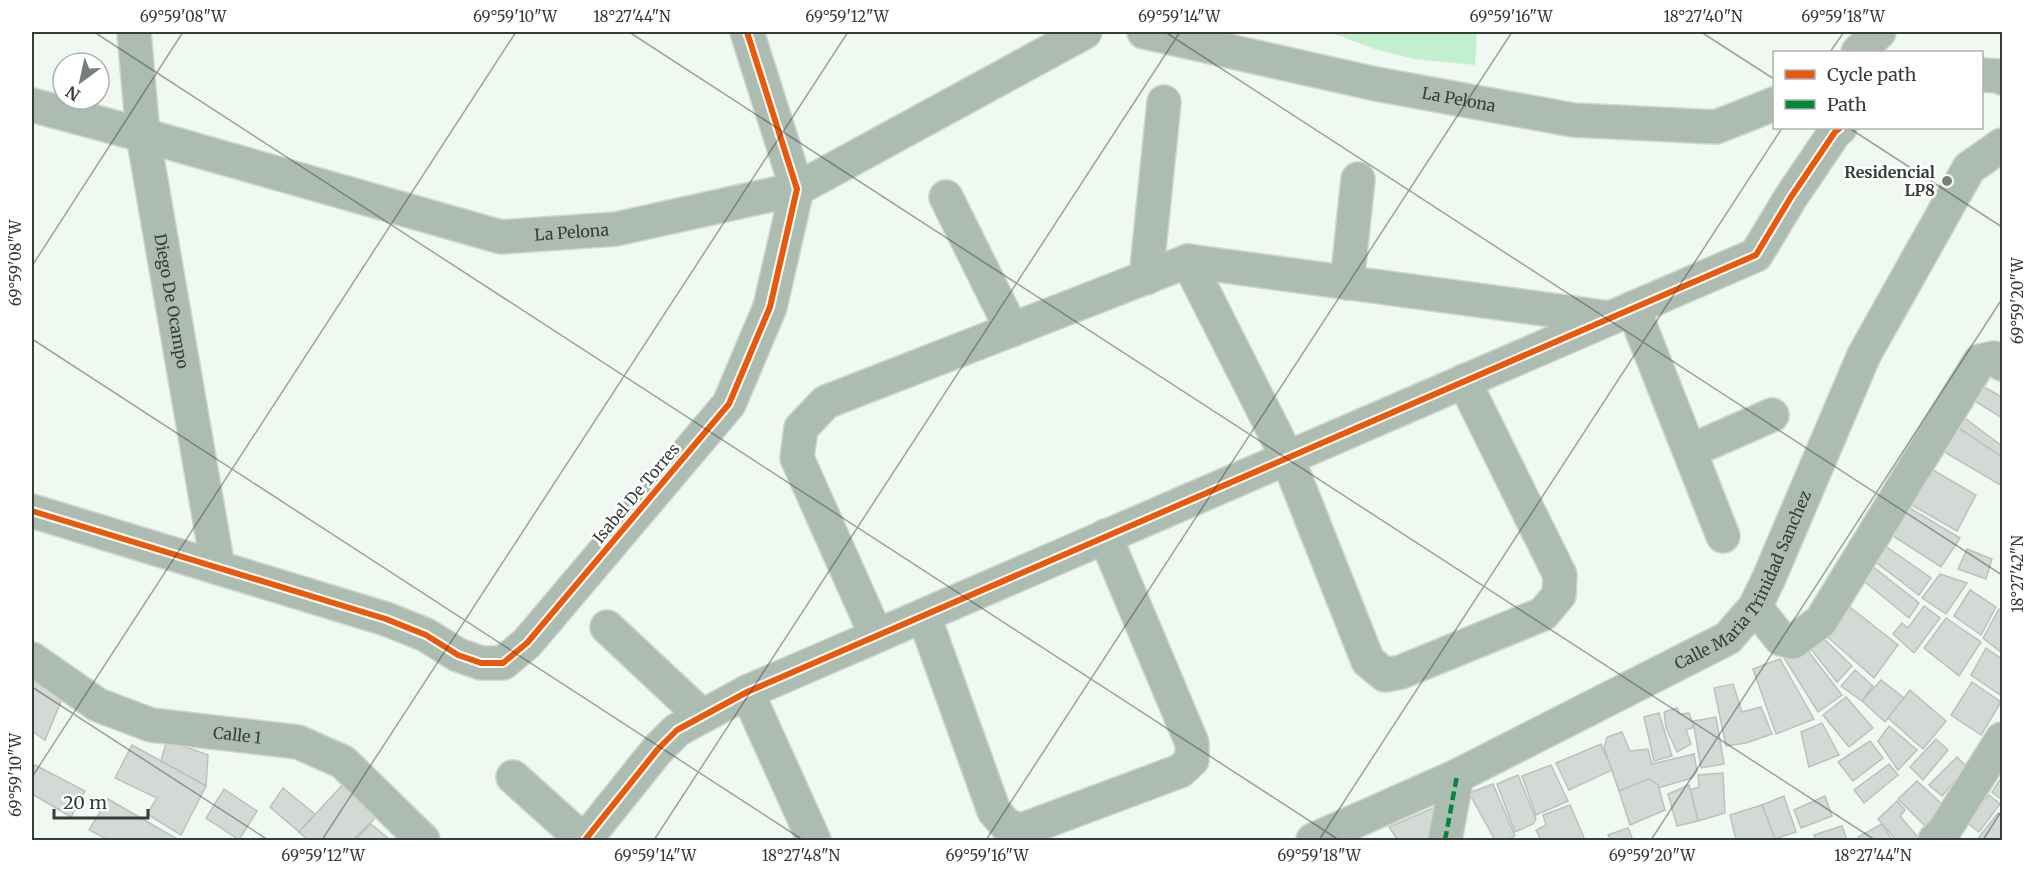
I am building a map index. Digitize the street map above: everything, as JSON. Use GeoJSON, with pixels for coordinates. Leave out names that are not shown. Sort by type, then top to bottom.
{"type":"FeatureCollection","features":[{"type":"Feature","properties":{"kind":"street","name":"Diego De Ocampo"},"geometry":{"type":"LineString","coordinates":[[134,32],[143,135],[218,568]]}},
{"type":"Feature","properties":{"kind":"street","name":"Isabel De Torres"},"geometry":{"type":"LineString","coordinates":[[32,511],[386,619],[426,635],[458,655],[481,663],[503,663],[527,643],[729,404],[770,307],[796,189],[747,32]]}},
{"type":"Feature","properties":{"kind":"street","name":"La Pelona"},"geometry":{"type":"LineString","coordinates":[[32,105],[501,237],[616,229],[796,189],[1085,32]]}},
{"type":"Feature","properties":{"kind":"street","name":"La Pelona"},"geometry":{"type":"LineString","coordinates":[[1144,32],[1376,84],[1573,120],[1716,127],[1773,104]]}},
{"type":"Feature","properties":{"kind":"street"},"geometry":{"type":"LineString","coordinates":[[1859,51],[1879,32]]}},
{"type":"Feature","properties":{"kind":"street"},"geometry":{"type":"LineString","coordinates":[[1983,75],[2002,78]]}},
{"type":"Feature","properties":{"kind":"street"},"geometry":{"type":"LineString","coordinates":[[1146,278],[1164,102]]}},
{"type":"Feature","properties":{"kind":"street"},"geometry":{"type":"LineString","coordinates":[[513,777],[584,840],[658,749],[677,730],[747,692],[1755,255],[1839,129]]}},
{"type":"Feature","properties":{"kind":"street","name":"Calle Maria Trinidad Sanchez"},"geometry":{"type":"LineString","coordinates":[[1313,840],[1457,776],[1728,638],[1755,608],[1864,355],[1969,168],[2002,145]]}},
{"type":"Feature","properties":{"kind":"street"},"geometry":{"type":"LineString","coordinates":[[1347,283],[1358,179]]}},
{"type":"Feature","properties":{"kind":"street"},"geometry":{"type":"LineString","coordinates":[[946,197],[1012,330]]}},
{"type":"Feature","properties":{"kind":"street"},"geometry":{"type":"LineString","coordinates":[[1188,261],[1287,457],[1368,661],[1385,675],[1401,672],[1543,614],[1559,595],[1560,574],[1464,381]]}},
{"type":"Feature","properties":{"kind":"street"},"geometry":{"type":"LineString","coordinates":[[876,635],[797,458],[801,428],[826,402],[1188,261],[1347,283],[1622,313]]}},
{"type":"Feature","properties":{"kind":"street"},"geometry":{"type":"LineString","coordinates":[[1622,313],[1690,451],[1723,536]]}},
{"type":"Feature","properties":{"kind":"street"},"geometry":{"type":"LineString","coordinates":[[1755,608],[1781,639],[1793,642],[1821,621],[1980,361],[1994,358],[2002,364]]}},
{"type":"Feature","properties":{"kind":"street"},"geometry":{"type":"LineString","coordinates":[[1690,451],[1773,415]]}},
{"type":"Feature","properties":{"kind":"street"},"geometry":{"type":"LineString","coordinates":[[924,616],[994,811],[1006,826],[1022,830],[1180,771],[1192,760],[1192,743],[1105,536]]}},
{"type":"Feature","properties":{"kind":"street"},"geometry":{"type":"LineString","coordinates":[[608,627],[702,716]]}},
{"type":"Feature","properties":{"kind":"street","name":"Calle 1"},"geometry":{"type":"LineString","coordinates":[[32,659],[98,705],[151,725],[298,742],[344,762],[423,840]]}},
{"type":"Feature","properties":{"kind":"street"},"geometry":{"type":"LineString","coordinates":[[747,692],[814,840]]}},
{"type":"Feature","properties":{"kind":"street"},"geometry":{"type":"LineString","coordinates":[[1935,840],[1944,831],[2002,740]]}},
{"type":"Feature","properties":{"kind":"street"},"geometry":{"type":"LineString","coordinates":[[1445,840],[1457,776]]}},
{"type":"Feature","properties":{"kind":"green space"},"geometry":{"type":"Polygon","coordinates":[[[1329,32],[1477,32],[1475,65],[1414,59],[1375,49],[1329,32]]]}},
{"type":"Feature","properties":{"kind":"building"},"geometry":{"type":"Polygon","coordinates":[[[1975,382],[2002,397],[2002,418],[1968,397],[1975,382]]]}},
{"type":"Feature","properties":{"kind":"building"},"geometry":{"type":"Polygon","coordinates":[[[1958,413],[2002,446],[2002,457],[1960,429],[1958,413]]]}},
{"type":"Feature","properties":{"kind":"building"},"geometry":{"type":"Polygon","coordinates":[[[1959,420],[1960,429],[2002,457],[2002,486],[1941,450],[1959,420]]]}},
{"type":"Feature","properties":{"kind":"building"},"geometry":{"type":"Polygon","coordinates":[[[1933,470],[1976,495],[1957,531],[1910,504],[1933,470]]]}},
{"type":"Feature","properties":{"kind":"building"},"geometry":{"type":"Polygon","coordinates":[[[1908,507],[1960,538],[1941,567],[1890,534],[1908,507]]]}},
{"type":"Feature","properties":{"kind":"building"},"geometry":{"type":"Polygon","coordinates":[[[1884,545],[1931,578],[1919,595],[1873,560],[1884,545]]]}},
{"type":"Feature","properties":{"kind":"building"},"geometry":{"type":"Polygon","coordinates":[[[1967,549],[1992,559],[1986,579],[1958,569],[1967,549]]]}},
{"type":"Feature","properties":{"kind":"building"},"geometry":{"type":"Polygon","coordinates":[[[1871,565],[1919,603],[1909,618],[1860,578],[1871,565]]]}},
{"type":"Feature","properties":{"kind":"building"},"geometry":{"type":"Polygon","coordinates":[[[1940,574],[1967,583],[1946,614],[1922,598],[1940,574]]]}},
{"type":"Feature","properties":{"kind":"building"},"geometry":{"type":"Polygon","coordinates":[[[1970,590],[1996,607],[1981,635],[1954,616],[1970,590]]]}},
{"type":"Feature","properties":{"kind":"building"},"geometry":{"type":"Polygon","coordinates":[[[1846,604],[1898,645],[1874,678],[1823,633],[1846,604]]]}},
{"type":"Feature","properties":{"kind":"building"},"geometry":{"type":"Polygon","coordinates":[[[1924,606],[1940,618],[1914,653],[1893,634],[1902,623],[1908,628],[1924,606]]]}},
{"type":"Feature","properties":{"kind":"building"},"geometry":{"type":"Polygon","coordinates":[[[1999,609],[2002,611],[2002,653],[1983,638],[1999,609]]]}},
{"type":"Feature","properties":{"kind":"building"},"geometry":{"type":"Polygon","coordinates":[[[1946,618],[1981,642],[1959,676],[1924,648],[1946,618]]]}},
{"type":"Feature","properties":{"kind":"building"},"geometry":{"type":"Polygon","coordinates":[[[1820,635],[1852,666],[1837,682],[1807,644],[1820,635]]]}},
{"type":"Feature","properties":{"kind":"building"},"geometry":{"type":"Polygon","coordinates":[[[1805,647],[1842,695],[1818,712],[1783,656],[1805,647]]]}},
{"type":"Feature","properties":{"kind":"building"},"geometry":{"type":"Polygon","coordinates":[[[1986,648],[2002,659],[2002,696],[1971,675],[1986,648]]]}},
{"type":"Feature","properties":{"kind":"building"},"geometry":{"type":"Polygon","coordinates":[[[1780,659],[1814,719],[1776,734],[1753,669],[1780,659]]]}},
{"type":"Feature","properties":{"kind":"building"},"geometry":{"type":"Polygon","coordinates":[[[1855,670],[1873,686],[1862,701],[1841,686],[1855,670]]]}},
{"type":"Feature","properties":{"kind":"building"},"geometry":{"type":"Polygon","coordinates":[[[32,679],[62,699],[45,740],[32,731],[32,679]]]}},
{"type":"Feature","properties":{"kind":"building"},"geometry":{"type":"Polygon","coordinates":[[[1881,680],[1904,698],[1885,722],[1862,701],[1881,680]]]}},
{"type":"Feature","properties":{"kind":"building"},"geometry":{"type":"Polygon","coordinates":[[[1972,682],[2001,702],[1981,735],[1951,715],[1972,682]]]}},
{"type":"Feature","properties":{"kind":"building"},"geometry":{"type":"Polygon","coordinates":[[[1733,684],[1742,712],[1761,707],[1772,734],[1746,743],[1726,746],[1714,688],[1733,684]]]}},
{"type":"Feature","properties":{"kind":"building"},"geometry":{"type":"Polygon","coordinates":[[[1910,690],[1946,721],[1923,749],[1888,718],[1910,690]]]}},
{"type":"Feature","properties":{"kind":"building"},"geometry":{"type":"Polygon","coordinates":[[[1846,697],[1873,728],[1849,747],[1823,715],[1846,697]]]}},
{"type":"Feature","properties":{"kind":"building"},"geometry":{"type":"Polygon","coordinates":[[[1677,708],[1680,714],[1689,713],[1694,727],[1686,730],[1691,744],[1677,752],[1666,728],[1664,712],[1677,708]]]}},
{"type":"Feature","properties":{"kind":"building"},"geometry":{"type":"Polygon","coordinates":[[[1659,713],[1672,756],[1654,761],[1644,717],[1659,713]]]}},
{"type":"Feature","properties":{"kind":"building"},"geometry":{"type":"Polygon","coordinates":[[[1716,717],[1724,764],[1701,768],[1693,721],[1716,717]]]}},
{"type":"Feature","properties":{"kind":"building"},"geometry":{"type":"Polygon","coordinates":[[[1822,723],[1839,755],[1809,767],[1801,732],[1822,723]]]}},
{"type":"Feature","properties":{"kind":"building"},"geometry":{"type":"Polygon","coordinates":[[[1889,726],[1917,750],[1898,770],[1878,741],[1889,726]]]}},
{"type":"Feature","properties":{"kind":"building"},"geometry":{"type":"Polygon","coordinates":[[[1622,732],[1630,751],[1648,749],[1652,764],[1694,754],[1697,771],[1692,778],[1658,788],[1658,785],[1649,779],[1619,791],[1604,748],[1607,737],[1622,732]]]}},
{"type":"Feature","properties":{"kind":"building"},"geometry":{"type":"Polygon","coordinates":[[[1936,739],[1948,750],[1923,780],[1910,767],[1936,739]]]}},
{"type":"Feature","properties":{"kind":"building"},"geometry":{"type":"Polygon","coordinates":[[[167,740],[208,755],[206,786],[161,761],[167,740]]]}},
{"type":"Feature","properties":{"kind":"building"},"geometry":{"type":"Polygon","coordinates":[[[1870,741],[1883,758],[1853,781],[1838,762],[1870,741]]]}},
{"type":"Feature","properties":{"kind":"building"},"geometry":{"type":"Polygon","coordinates":[[[1601,744],[1612,770],[1569,790],[1556,763],[1601,744]]]}},
{"type":"Feature","properties":{"kind":"building"},"geometry":{"type":"Polygon","coordinates":[[[132,745],[206,786],[181,835],[147,814],[157,798],[115,778],[132,745]]]}},
{"type":"Feature","properties":{"kind":"building"},"geometry":{"type":"Polygon","coordinates":[[[1957,757],[1967,767],[1942,796],[1929,785],[1957,757]]]}},
{"type":"Feature","properties":{"kind":"building"},"geometry":{"type":"Polygon","coordinates":[[[1889,764],[1898,775],[1864,803],[1854,790],[1889,764]]]}},
{"type":"Feature","properties":{"kind":"building"},"geometry":{"type":"Polygon","coordinates":[[[35,765],[85,791],[71,817],[32,794],[32,772],[35,765]]]}},
{"type":"Feature","properties":{"kind":"building"},"geometry":{"type":"Polygon","coordinates":[[[1551,765],[1568,801],[1536,815],[1522,776],[1551,765]]]}},
{"type":"Feature","properties":{"kind":"building"},"geometry":{"type":"Polygon","coordinates":[[[1723,773],[1725,813],[1698,821],[1690,790],[1699,787],[1698,775],[1723,773]]]}},
{"type":"Feature","properties":{"kind":"building"},"geometry":{"type":"Polygon","coordinates":[[[1518,775],[1536,819],[1533,824],[1515,832],[1497,784],[1518,775]]]}},
{"type":"Feature","properties":{"kind":"building"},"geometry":{"type":"Polygon","coordinates":[[[2002,777],[2002,800],[1992,792],[2002,777]]]}},
{"type":"Feature","properties":{"kind":"building"},"geometry":{"type":"Polygon","coordinates":[[[1649,779],[1658,785],[1665,810],[1630,825],[1619,791],[1649,779]]]}},
{"type":"Feature","properties":{"kind":"building"},"geometry":{"type":"Polygon","coordinates":[[[346,781],[378,815],[353,840],[308,840],[299,832],[346,781]]]}},
{"type":"Feature","properties":{"kind":"building"},"geometry":{"type":"Polygon","coordinates":[[[1917,781],[1944,806],[1926,827],[1898,799],[1917,781]]]}},
{"type":"Feature","properties":{"kind":"building"},"geometry":{"type":"Polygon","coordinates":[[[1493,784],[1515,836],[1507,840],[1495,840],[1469,793],[1493,784]]]}},
{"type":"Feature","properties":{"kind":"building"},"geometry":{"type":"Polygon","coordinates":[[[1689,785],[1698,821],[1677,826],[1668,794],[1689,785]]]}},
{"type":"Feature","properties":{"kind":"building"},"geometry":{"type":"Polygon","coordinates":[[[283,788],[315,814],[299,832],[270,807],[283,788]]]}},
{"type":"Feature","properties":{"kind":"building"},"geometry":{"type":"Polygon","coordinates":[[[224,789],[257,811],[239,840],[206,818],[224,789]]]}},
{"type":"Feature","properties":{"kind":"building"},"geometry":{"type":"Polygon","coordinates":[[[1989,795],[2000,804],[1979,832],[1966,822],[1989,795]]]}},
{"type":"Feature","properties":{"kind":"building"},"geometry":{"type":"Polygon","coordinates":[[[1784,796],[1796,832],[1775,839],[1762,805],[1784,796]]]}},
{"type":"Feature","properties":{"kind":"building"},"geometry":{"type":"Polygon","coordinates":[[[1825,796],[1832,816],[1801,828],[1794,810],[1825,796]]]}},
{"type":"Feature","properties":{"kind":"building"},"geometry":{"type":"Polygon","coordinates":[[[108,799],[177,839],[109,840],[89,830],[108,799]]]}},
{"type":"Feature","properties":{"kind":"building"},"geometry":{"type":"Polygon","coordinates":[[[1897,801],[1905,810],[1900,816],[1919,839],[1896,840],[1878,819],[1897,801]]]}},
{"type":"Feature","properties":{"kind":"building"},"geometry":{"type":"Polygon","coordinates":[[[1445,803],[1436,840],[1398,840],[1389,827],[1445,803]]]}},
{"type":"Feature","properties":{"kind":"building"},"geometry":{"type":"Polygon","coordinates":[[[1570,805],[1585,840],[1541,840],[1536,830],[1546,825],[1543,815],[1570,805]]]}},
{"type":"Feature","properties":{"kind":"building"},"geometry":{"type":"Polygon","coordinates":[[[1762,805],[1775,839],[1736,840],[1730,815],[1762,805]]]}},
{"type":"Feature","properties":{"kind":"building"},"geometry":{"type":"Polygon","coordinates":[[[1998,813],[2002,816],[2002,840],[1981,840],[1979,837],[1998,813]]]}},
{"type":"Feature","properties":{"kind":"building"},"geometry":{"type":"Polygon","coordinates":[[[371,824],[390,840],[355,840],[371,824]]]}},
{"type":"Feature","properties":{"kind":"building"},"geometry":{"type":"Polygon","coordinates":[[[1882,824],[1892,840],[1860,840],[1858,837],[1882,824]]]}},
{"type":"Feature","properties":{"kind":"building"},"geometry":{"type":"Polygon","coordinates":[[[1842,826],[1847,840],[1816,840],[1814,835],[1842,826]]]}},
{"type":"Feature","properties":{"kind":"building"},"geometry":{"type":"Polygon","coordinates":[[[1628,828],[1633,840],[1611,840],[1608,835],[1628,828]]]}},
{"type":"Feature","properties":{"kind":"marked path"},"geometry":{"type":"LineString","coordinates":[[1445,840],[1457,776]]}},
{"type":"Feature","properties":{"kind":"cycle path"},"geometry":{"type":"LineString","coordinates":[[32,511],[386,619],[426,635],[458,655],[481,663],[503,663],[527,643],[729,404],[770,307],[797,189],[747,32]]}},
{"type":"Feature","properties":{"kind":"cycle path"},"geometry":{"type":"LineString","coordinates":[[585,840],[658,749],[677,730],[747,692],[1756,255],[1791,197],[1839,129]]}},
{"type":"Feature","properties":{"kind":"place","name":"Residencial LP8"},"geometry":{"type":"Point","coordinates":[1947,181]}}]}
